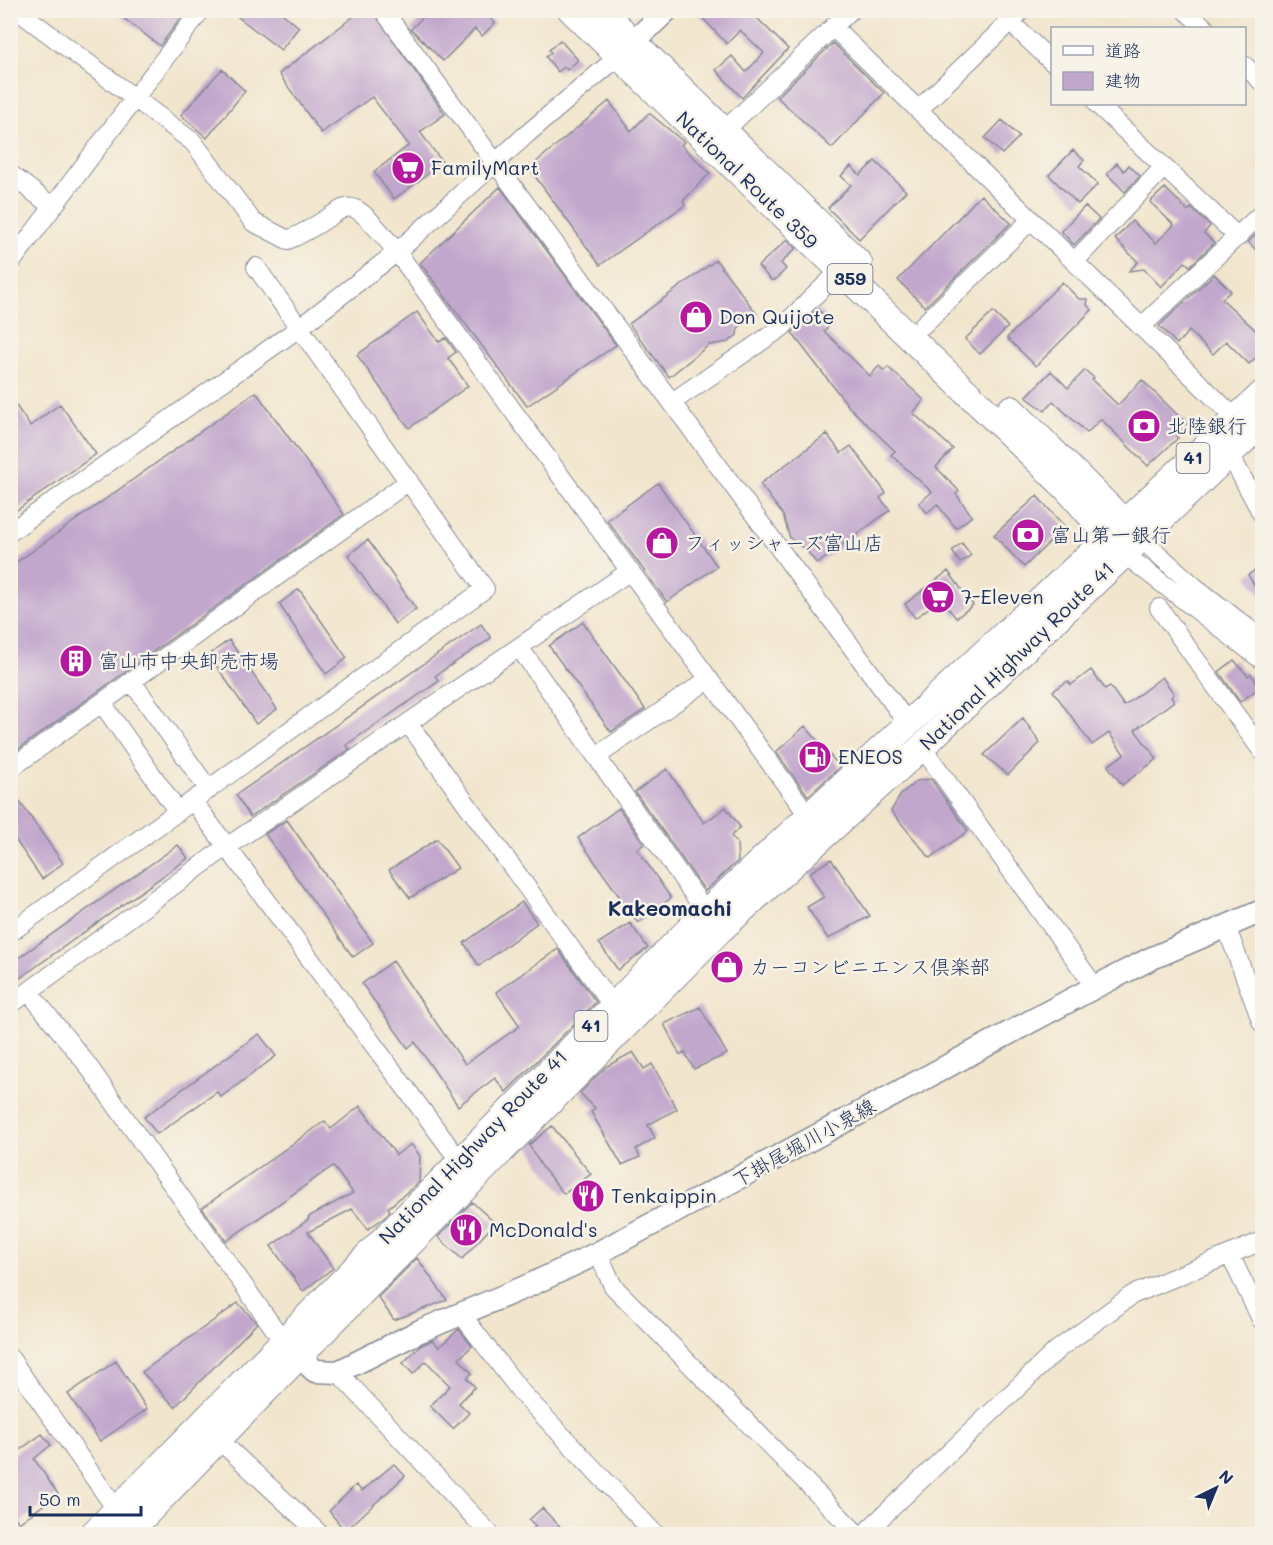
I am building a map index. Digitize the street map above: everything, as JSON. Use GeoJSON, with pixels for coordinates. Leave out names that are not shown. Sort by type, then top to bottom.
{"type":"FeatureCollection","features":[{"type":"Feature","properties":{"kind":"highway","name":"National Route 359"},"geometry":{"type":"LineString","coordinates":[[571,10],[627,49],[724,131],[923,325],[1124,538]]}},
{"type":"Feature","properties":{"kind":"highway","name":"National Route 359"},"geometry":{"type":"LineString","coordinates":[[601,10],[627,49],[841,270],[1067,489],[1124,538]]}},
{"type":"Feature","properties":{"kind":"highway","name":"41"},"geometry":{"type":"LineString","coordinates":[[1124,538],[1236,419],[1263,394]]}},
{"type":"Feature","properties":{"kind":"highway","name":"41"},"geometry":{"type":"LineString","coordinates":[[1124,538],[1263,423]]}},
{"type":"Feature","properties":{"kind":"highway","name":"National Highway Route 41"},"geometry":{"type":"LineString","coordinates":[[93,1534],[116,1509],[291,1349],[466,1170],[720,930],[916,736],[1124,538]]}},
{"type":"Feature","properties":{"kind":"highway","name":"National Highway Route 41"},"geometry":{"type":"LineString","coordinates":[[466,1170],[612,1005],[706,912],[808,815],[916,736]]}},
{"type":"Feature","properties":{"kind":"highway","name":"National Highway Route 41"},"geometry":{"type":"LineString","coordinates":[[127,1534],[219,1440],[291,1349]]}},
{"type":"Feature","properties":{"kind":"main road"},"geometry":{"type":"LineString","coordinates":[[627,49],[667,10]]}},
{"type":"Feature","properties":{"kind":"main road","name":"下掛尾堀川小泉線"},"geometry":{"type":"LineString","coordinates":[[338,1372],[401,1340],[598,1253],[1095,987],[1150,959],[1263,911]]}},
{"type":"Feature","properties":{"kind":"main road"},"geometry":{"type":"LineString","coordinates":[[291,1349],[315,1371],[338,1372]]}},
{"type":"Feature","properties":{"kind":"street"},"geometry":{"type":"LineString","coordinates":[[17,10],[38,17],[135,100],[193,142],[253,222],[288,240],[344,207],[354,207],[366,214],[397,252],[808,815]]}},
{"type":"Feature","properties":{"kind":"street"},"geometry":{"type":"LineString","coordinates":[[10,264],[201,10]]}},
{"type":"Feature","properties":{"kind":"street"},"geometry":{"type":"LineString","coordinates":[[383,10],[916,736],[1095,987]]}},
{"type":"Feature","properties":{"kind":"street"},"geometry":{"type":"LineString","coordinates":[[724,131],[851,10]]}},
{"type":"Feature","properties":{"kind":"street"},"geometry":{"type":"LineString","coordinates":[[1185,10],[1204,27]]}},
{"type":"Feature","properties":{"kind":"street"},"geometry":{"type":"LineString","coordinates":[[918,110],[1016,16],[1051,60]]}},
{"type":"Feature","properties":{"kind":"street"},"geometry":{"type":"LineString","coordinates":[[833,27],[1236,419]]}},
{"type":"Feature","properties":{"kind":"street"},"geometry":{"type":"LineString","coordinates":[[10,532],[299,328],[397,252],[627,49]]}},
{"type":"Feature","properties":{"kind":"street"},"geometry":{"type":"LineString","coordinates":[[1246,66],[1263,82]]}},
{"type":"Feature","properties":{"kind":"street"},"geometry":{"type":"LineString","coordinates":[[1097,105],[1238,237]]}},
{"type":"Feature","properties":{"kind":"street"},"geometry":{"type":"LineString","coordinates":[[1074,262],[1164,167]]}},
{"type":"Feature","properties":{"kind":"street"},"geometry":{"type":"LineString","coordinates":[[10,174],[53,207]]}},
{"type":"Feature","properties":{"kind":"street"},"geometry":{"type":"LineString","coordinates":[[1142,327],[1263,213]]}},
{"type":"Feature","properties":{"kind":"street"},"geometry":{"type":"LineString","coordinates":[[923,325],[1031,220]]}},
{"type":"Feature","properties":{"kind":"street"},"geometry":{"type":"LineString","coordinates":[[10,933],[485,589],[256,267]]}},
{"type":"Feature","properties":{"kind":"street"},"geometry":{"type":"LineString","coordinates":[[672,402],[782,328],[841,270]]}},
{"type":"Feature","properties":{"kind":"street"},"geometry":{"type":"LineString","coordinates":[[1229,453],[1263,514]]}},
{"type":"Feature","properties":{"kind":"street"},"geometry":{"type":"LineString","coordinates":[[10,769],[133,683],[408,481]]}},
{"type":"Feature","properties":{"kind":"street"},"geometry":{"type":"LineString","coordinates":[[1124,538],[1207,618],[1263,660]]}},
{"type":"Feature","properties":{"kind":"street"},"geometry":{"type":"LineString","coordinates":[[1124,538],[1195,587],[1263,639]]}},
{"type":"Feature","properties":{"kind":"street"},"geometry":{"type":"LineString","coordinates":[[10,1005],[226,848],[630,571]]}},
{"type":"Feature","properties":{"kind":"street"},"geometry":{"type":"LineString","coordinates":[[1159,608],[1263,752]]}},
{"type":"Feature","properties":{"kind":"street"},"geometry":{"type":"LineString","coordinates":[[1181,639],[1207,618]]}},
{"type":"Feature","properties":{"kind":"street"},"geometry":{"type":"LineString","coordinates":[[519,647],[706,912]]}},
{"type":"Feature","properties":{"kind":"street"},"geometry":{"type":"LineString","coordinates":[[597,756],[709,679]]}},
{"type":"Feature","properties":{"kind":"street"},"geometry":{"type":"LineString","coordinates":[[133,683],[209,790]]}},
{"type":"Feature","properties":{"kind":"street"},"geometry":{"type":"LineString","coordinates":[[102,703],[186,806],[226,848],[466,1170]]}},
{"type":"Feature","properties":{"kind":"street"},"geometry":{"type":"LineString","coordinates":[[408,723],[612,1005]]}},
{"type":"Feature","properties":{"kind":"street"},"geometry":{"type":"LineString","coordinates":[[1226,926],[1263,1023]]}},
{"type":"Feature","properties":{"kind":"street"},"geometry":{"type":"LineString","coordinates":[[29,992],[86,1063],[291,1349]]}},
{"type":"Feature","properties":{"kind":"street"},"geometry":{"type":"LineString","coordinates":[[864,1534],[1049,1358],[1089,1325],[1132,1295],[1231,1257],[1263,1241]]}},
{"type":"Feature","properties":{"kind":"street"},"geometry":{"type":"LineString","coordinates":[[598,1253],[613,1286],[857,1534]]}},
{"type":"Feature","properties":{"kind":"street"},"geometry":{"type":"LineString","coordinates":[[1231,1257],[1263,1321]]}},
{"type":"Feature","properties":{"kind":"street"},"geometry":{"type":"LineString","coordinates":[[462,1315],[521,1392],[655,1534]]}},
{"type":"Feature","properties":{"kind":"street"},"geometry":{"type":"LineString","coordinates":[[10,1358],[116,1509]]}},
{"type":"Feature","properties":{"kind":"street"},"geometry":{"type":"LineString","coordinates":[[338,1372],[490,1534]]}},
{"type":"Feature","properties":{"kind":"street"},"geometry":{"type":"LineString","coordinates":[[219,1440],[316,1533]]}},
{"type":"Feature","properties":{"kind":"building"},"geometry":{"type":"Polygon","coordinates":[[[113,10],[187,10],[160,46],[113,10]]]}},
{"type":"Feature","properties":{"kind":"building"},"geometry":{"type":"Polygon","coordinates":[[[229,10],[278,10],[299,27],[281,50],[229,10]]]}},
{"type":"Feature","properties":{"kind":"building"},"geometry":{"type":"Polygon","coordinates":[[[362,10],[372,10],[445,114],[420,132],[443,163],[394,199],[374,172],[409,145],[372,97],[321,133],[279,74],[362,10]]]}},
{"type":"Feature","properties":{"kind":"building"},"geometry":{"type":"Polygon","coordinates":[[[430,10],[482,10],[495,23],[482,36],[475,29],[443,61],[411,29],[430,10]]]}},
{"type":"Feature","properties":{"kind":"building"},"geometry":{"type":"Polygon","coordinates":[[[695,10],[761,10],[755,16],[788,49],[742,98],[716,70],[732,56],[746,72],[764,53],[740,30],[727,44],[695,10]]]}},
{"type":"Feature","properties":{"kind":"building"},"geometry":{"type":"Polygon","coordinates":[[[560,40],[578,60],[567,70],[564,67],[558,72],[546,57],[551,52],[549,50],[560,40]]]}},
{"type":"Feature","properties":{"kind":"building"},"geometry":{"type":"Polygon","coordinates":[[[833,43],[884,93],[832,148],[777,97],[833,43]]]}},
{"type":"Feature","properties":{"kind":"building"},"geometry":{"type":"Polygon","coordinates":[[[222,69],[245,91],[207,138],[181,115],[222,69]]]}},
{"type":"Feature","properties":{"kind":"building"},"geometry":{"type":"Polygon","coordinates":[[[609,101],[631,131],[649,113],[684,142],[681,145],[710,173],[683,201],[685,205],[600,265],[529,168],[609,101]]]}},
{"type":"Feature","properties":{"kind":"building"},"geometry":{"type":"Polygon","coordinates":[[[1002,120],[1019,137],[1002,154],[985,138],[1002,120]]]}},
{"type":"Feature","properties":{"kind":"building"},"geometry":{"type":"Polygon","coordinates":[[[1073,150],[1084,160],[1079,166],[1098,184],[1078,204],[1049,175],[1073,150]]]}},
{"type":"Feature","properties":{"kind":"building"},"geometry":{"type":"Polygon","coordinates":[[[875,161],[906,191],[859,239],[828,208],[851,185],[841,176],[851,166],[860,175],[875,161]]]}},
{"type":"Feature","properties":{"kind":"building"},"geometry":{"type":"Polygon","coordinates":[[[1117,163],[1124,171],[1129,165],[1140,176],[1125,192],[1107,174],[1117,163]]]}},
{"type":"Feature","properties":{"kind":"building"},"geometry":{"type":"Polygon","coordinates":[[[500,187],[616,345],[527,406],[420,263],[500,187]]]}},
{"type":"Feature","properties":{"kind":"building"},"geometry":{"type":"Polygon","coordinates":[[[1165,188],[1188,211],[1191,208],[1210,226],[1204,233],[1214,243],[1190,266],[1185,262],[1161,287],[1144,269],[1129,271],[1138,262],[1115,239],[1132,221],[1156,243],[1174,225],[1150,202],[1165,188]]]}},
{"type":"Feature","properties":{"kind":"building"},"geometry":{"type":"Polygon","coordinates":[[[981,195],[1011,223],[925,307],[898,280],[981,195]]]}},
{"type":"Feature","properties":{"kind":"building"},"geometry":{"type":"Polygon","coordinates":[[[1085,206],[1099,219],[1074,245],[1061,231],[1085,206]]]}},
{"type":"Feature","properties":{"kind":"building"},"geometry":{"type":"Polygon","coordinates":[[[1263,228],[1263,257],[1248,242],[1263,228]]]}},
{"type":"Feature","properties":{"kind":"building"},"geometry":{"type":"Polygon","coordinates":[[[787,240],[796,248],[781,263],[786,269],[775,280],[771,280],[758,266],[787,240]]]}},
{"type":"Feature","properties":{"kind":"building","name":"Don Quijote"},"geometry":{"type":"Polygon","coordinates":[[[716,260],[757,314],[738,328],[737,335],[728,342],[709,345],[669,377],[629,324],[716,260]]]}},
{"type":"Feature","properties":{"kind":"building"},"geometry":{"type":"Polygon","coordinates":[[[1214,274],[1231,291],[1222,299],[1263,337],[1263,351],[1249,364],[1226,341],[1213,354],[1189,331],[1177,344],[1159,326],[1214,274]]]}},
{"type":"Feature","properties":{"kind":"building"},"geometry":{"type":"Polygon","coordinates":[[[1062,282],[1079,299],[1088,299],[1087,305],[1092,310],[1036,366],[1007,338],[1062,282]]]}},
{"type":"Feature","properties":{"kind":"building"},"geometry":{"type":"Polygon","coordinates":[[[817,309],[832,323],[824,331],[870,376],[879,366],[884,371],[888,367],[924,400],[913,413],[953,449],[936,467],[959,491],[956,494],[972,516],[956,528],[937,504],[927,513],[919,503],[932,492],[891,455],[895,451],[849,407],[792,333],[817,309]]]}},
{"type":"Feature","properties":{"kind":"building"},"geometry":{"type":"Polygon","coordinates":[[[417,312],[439,342],[446,338],[456,352],[448,358],[468,386],[409,428],[357,355],[417,312]]]}},
{"type":"Feature","properties":{"kind":"building"},"geometry":{"type":"Polygon","coordinates":[[[993,312],[1008,327],[980,354],[965,339],[993,312]]]}},
{"type":"Feature","properties":{"kind":"building"},"geometry":{"type":"Polygon","coordinates":[[[1085,370],[1118,405],[1142,380],[1187,424],[1176,436],[1178,438],[1148,466],[1101,419],[1087,433],[1053,401],[1045,411],[1026,397],[1051,371],[1068,388],[1085,370]]]}},
{"type":"Feature","properties":{"kind":"building","name":"富山市中央卸売市場"},"geometry":{"type":"Polygon","coordinates":[[[256,392],[344,514],[10,755],[10,567],[256,392]]]}},
{"type":"Feature","properties":{"kind":"building"},"geometry":{"type":"Polygon","coordinates":[[[10,397],[30,426],[60,404],[96,454],[10,515],[10,397]]]}},
{"type":"Feature","properties":{"kind":"building"},"geometry":{"type":"Polygon","coordinates":[[[827,434],[841,453],[851,446],[886,493],[880,498],[890,510],[817,564],[808,552],[790,538],[783,515],[760,484],[827,434]]]}},
{"type":"Feature","properties":{"kind":"building","name":"フィッシャーズ富山店"},"geometry":{"type":"Polygon","coordinates":[[[658,483],[717,566],[667,602],[607,520],[658,483]]]}},
{"type":"Feature","properties":{"kind":"building"},"geometry":{"type":"Polygon","coordinates":[[[1037,496],[1065,527],[1024,567],[994,535],[1037,496]]]}},
{"type":"Feature","properties":{"kind":"building"},"geometry":{"type":"Polygon","coordinates":[[[368,540],[416,609],[395,624],[348,555],[368,540]]]}},
{"type":"Feature","properties":{"kind":"building"},"geometry":{"type":"Polygon","coordinates":[[[962,543],[971,555],[960,563],[952,551],[962,543]]]}},
{"type":"Feature","properties":{"kind":"building"},"geometry":{"type":"Polygon","coordinates":[[[1263,565],[1263,599],[1248,575],[1263,565]]]}},
{"type":"Feature","properties":{"kind":"building"},"geometry":{"type":"Polygon","coordinates":[[[948,571],[973,605],[956,618],[941,599],[915,618],[905,604],[948,571]]]}},
{"type":"Feature","properties":{"kind":"building"},"geometry":{"type":"Polygon","coordinates":[[[299,589],[347,658],[326,674],[279,604],[299,589]]]}},
{"type":"Feature","properties":{"kind":"building"},"geometry":{"type":"Polygon","coordinates":[[[583,622],[645,709],[611,732],[549,646],[583,622]]]}},
{"type":"Feature","properties":{"kind":"building"},"geometry":{"type":"Polygon","coordinates":[[[481,624],[491,638],[435,676],[439,681],[346,745],[350,749],[250,817],[236,795],[481,624]]]}},
{"type":"Feature","properties":{"kind":"building"},"geometry":{"type":"Polygon","coordinates":[[[229,640],[277,709],[256,724],[209,655],[229,640]]]}},
{"type":"Feature","properties":{"kind":"building"},"geometry":{"type":"Polygon","coordinates":[[[1234,660],[1248,676],[1251,674],[1260,687],[1240,702],[1219,672],[1234,660]]]}},
{"type":"Feature","properties":{"kind":"building"},"geometry":{"type":"Polygon","coordinates":[[[1091,670],[1105,689],[1110,686],[1124,706],[1162,677],[1174,694],[1171,697],[1174,701],[1135,730],[1157,759],[1122,785],[1108,766],[1124,754],[1109,733],[1092,745],[1053,691],[1068,681],[1071,685],[1091,670]]]}},
{"type":"Feature","properties":{"kind":"building"},"geometry":{"type":"Polygon","coordinates":[[[1023,718],[1040,743],[1008,775],[984,755],[1023,718]]]}},
{"type":"Feature","properties":{"kind":"building"},"geometry":{"type":"Polygon","coordinates":[[[805,726],[840,767],[808,796],[776,752],[805,726]]]}},
{"type":"Feature","properties":{"kind":"building"},"geometry":{"type":"Polygon","coordinates":[[[667,769],[704,823],[726,807],[740,827],[731,836],[737,843],[738,861],[705,891],[635,792],[667,769]]]}},
{"type":"Feature","properties":{"kind":"building"},"geometry":{"type":"Polygon","coordinates":[[[931,779],[968,831],[930,858],[891,811],[902,793],[917,781],[931,779]]]}},
{"type":"Feature","properties":{"kind":"building"},"geometry":{"type":"Polygon","coordinates":[[[10,788],[63,863],[42,879],[10,832],[10,788]]]}},
{"type":"Feature","properties":{"kind":"building"},"geometry":{"type":"Polygon","coordinates":[[[619,808],[644,844],[637,849],[671,898],[638,923],[578,838],[619,808]]]}},
{"type":"Feature","properties":{"kind":"building"},"geometry":{"type":"Polygon","coordinates":[[[287,820],[373,943],[353,957],[265,834],[287,820]]]}},
{"type":"Feature","properties":{"kind":"building"},"geometry":{"type":"Polygon","coordinates":[[[437,839],[458,868],[410,898],[389,870],[437,839]]]}},
{"type":"Feature","properties":{"kind":"building"},"geometry":{"type":"Polygon","coordinates":[[[178,845],[188,858],[10,985],[10,964],[178,845]]]}},
{"type":"Feature","properties":{"kind":"building"},"geometry":{"type":"Polygon","coordinates":[[[831,859],[870,916],[828,939],[807,907],[824,897],[809,873],[831,859]]]}},
{"type":"Feature","properties":{"kind":"building"},"geometry":{"type":"Polygon","coordinates":[[[522,902],[537,923],[479,966],[464,943],[522,902]]]}},
{"type":"Feature","properties":{"kind":"building"},"geometry":{"type":"Polygon","coordinates":[[[630,923],[648,948],[618,970],[599,943],[630,923]]]}},
{"type":"Feature","properties":{"kind":"building"},"geometry":{"type":"Polygon","coordinates":[[[558,949],[596,1002],[506,1092],[495,1078],[458,1106],[415,1042],[408,1048],[362,984],[393,961],[465,1064],[520,1026],[496,992],[558,949]]]}},
{"type":"Feature","properties":{"kind":"building"},"geometry":{"type":"Polygon","coordinates":[[[733,956],[740,967],[723,978],[715,967],[733,956]]]}},
{"type":"Feature","properties":{"kind":"building"},"geometry":{"type":"Polygon","coordinates":[[[700,1007],[727,1054],[694,1069],[685,1053],[680,1055],[664,1024],[700,1007]]]}},
{"type":"Feature","properties":{"kind":"building"},"geometry":{"type":"Polygon","coordinates":[[[259,1034],[276,1056],[221,1097],[217,1092],[157,1134],[144,1117],[259,1034]]]}},
{"type":"Feature","properties":{"kind":"building"},"geometry":{"type":"Polygon","coordinates":[[[633,1052],[644,1069],[652,1064],[677,1109],[648,1125],[655,1138],[636,1149],[640,1157],[622,1165],[591,1112],[595,1108],[580,1093],[607,1066],[633,1052]]]}},
{"type":"Feature","properties":{"kind":"building"},"geometry":{"type":"Polygon","coordinates":[[[360,1106],[396,1155],[411,1144],[420,1156],[419,1182],[388,1208],[390,1211],[385,1217],[368,1229],[352,1209],[308,1232],[333,1268],[303,1291],[271,1246],[309,1219],[308,1217],[353,1193],[333,1166],[226,1241],[202,1208],[325,1121],[331,1129],[360,1106]]]}},
{"type":"Feature","properties":{"kind":"building"},"geometry":{"type":"Polygon","coordinates":[[[552,1126],[591,1174],[564,1194],[542,1167],[529,1145],[552,1126]]]}},
{"type":"Feature","properties":{"kind":"building","name":"McDonald's"},"geometry":{"type":"Polygon","coordinates":[[[472,1202],[495,1223],[462,1259],[438,1237],[472,1202]]]}},
{"type":"Feature","properties":{"kind":"building"},"geometry":{"type":"Polygon","coordinates":[[[417,1258],[447,1300],[394,1320],[378,1297],[417,1258]]]}},
{"type":"Feature","properties":{"kind":"building"},"geometry":{"type":"Polygon","coordinates":[[[238,1303],[257,1323],[175,1407],[142,1372],[238,1303]]]}},
{"type":"Feature","properties":{"kind":"building"},"geometry":{"type":"Polygon","coordinates":[[[459,1329],[472,1346],[459,1359],[472,1373],[467,1378],[475,1387],[459,1403],[469,1413],[453,1429],[430,1406],[450,1386],[426,1361],[413,1374],[403,1363],[420,1346],[432,1340],[439,1347],[459,1329]]]}},
{"type":"Feature","properties":{"kind":"building"},"geometry":{"type":"Polygon","coordinates":[[[116,1361],[147,1409],[100,1441],[68,1394],[116,1361]]]}},
{"type":"Feature","properties":{"kind":"building"},"geometry":{"type":"Polygon","coordinates":[[[42,1434],[51,1445],[34,1459],[58,1494],[19,1523],[10,1510],[10,1457],[42,1434]]]}},
{"type":"Feature","properties":{"kind":"building"},"geometry":{"type":"Polygon","coordinates":[[[394,1464],[405,1476],[345,1531],[329,1511],[356,1485],[362,1491],[394,1464]]]}},
{"type":"Feature","properties":{"kind":"building"},"geometry":{"type":"Polygon","coordinates":[[[542,1508],[562,1529],[557,1534],[527,1534],[536,1526],[529,1520],[542,1508]]]}},
{"type":"Feature","properties":{"kind":"place","name":"FamilyMart"},"geometry":{"type":"Point","coordinates":[408,168]}},
{"type":"Feature","properties":{"kind":"place","name":"Don Quijote"},"geometry":{"type":"Point","coordinates":[696,317]}},
{"type":"Feature","properties":{"kind":"place","name":"北陸銀行"},"geometry":{"type":"Point","coordinates":[1144,426]}},
{"type":"Feature","properties":{"kind":"place","name":"富山第一銀行"},"geometry":{"type":"Point","coordinates":[1028,535]}},
{"type":"Feature","properties":{"kind":"place","name":"フィッシャーズ富山店"},"geometry":{"type":"Point","coordinates":[662,543]}},
{"type":"Feature","properties":{"kind":"place","name":"7-Eleven"},"geometry":{"type":"Point","coordinates":[938,597]}},
{"type":"Feature","properties":{"kind":"place","name":"富山市中央卸売市場"},"geometry":{"type":"Point","coordinates":[76,661]}},
{"type":"Feature","properties":{"kind":"place","name":"ENEOS"},"geometry":{"type":"Point","coordinates":[815,757]}},
{"type":"Feature","properties":{"kind":"place","name":"カーコンビニエンス倶楽部"},"geometry":{"type":"Point","coordinates":[727,967]}},
{"type":"Feature","properties":{"kind":"place","name":"Tenkaippin"},"geometry":{"type":"Point","coordinates":[588,1196]}},
{"type":"Feature","properties":{"kind":"place","name":"McDonald's"},"geometry":{"type":"Point","coordinates":[466,1230]}},
{"type":"Feature","properties":{"kind":"district","name":"Kakeomachi"},"geometry":{"type":"Point","coordinates":[670,909]}}]}
